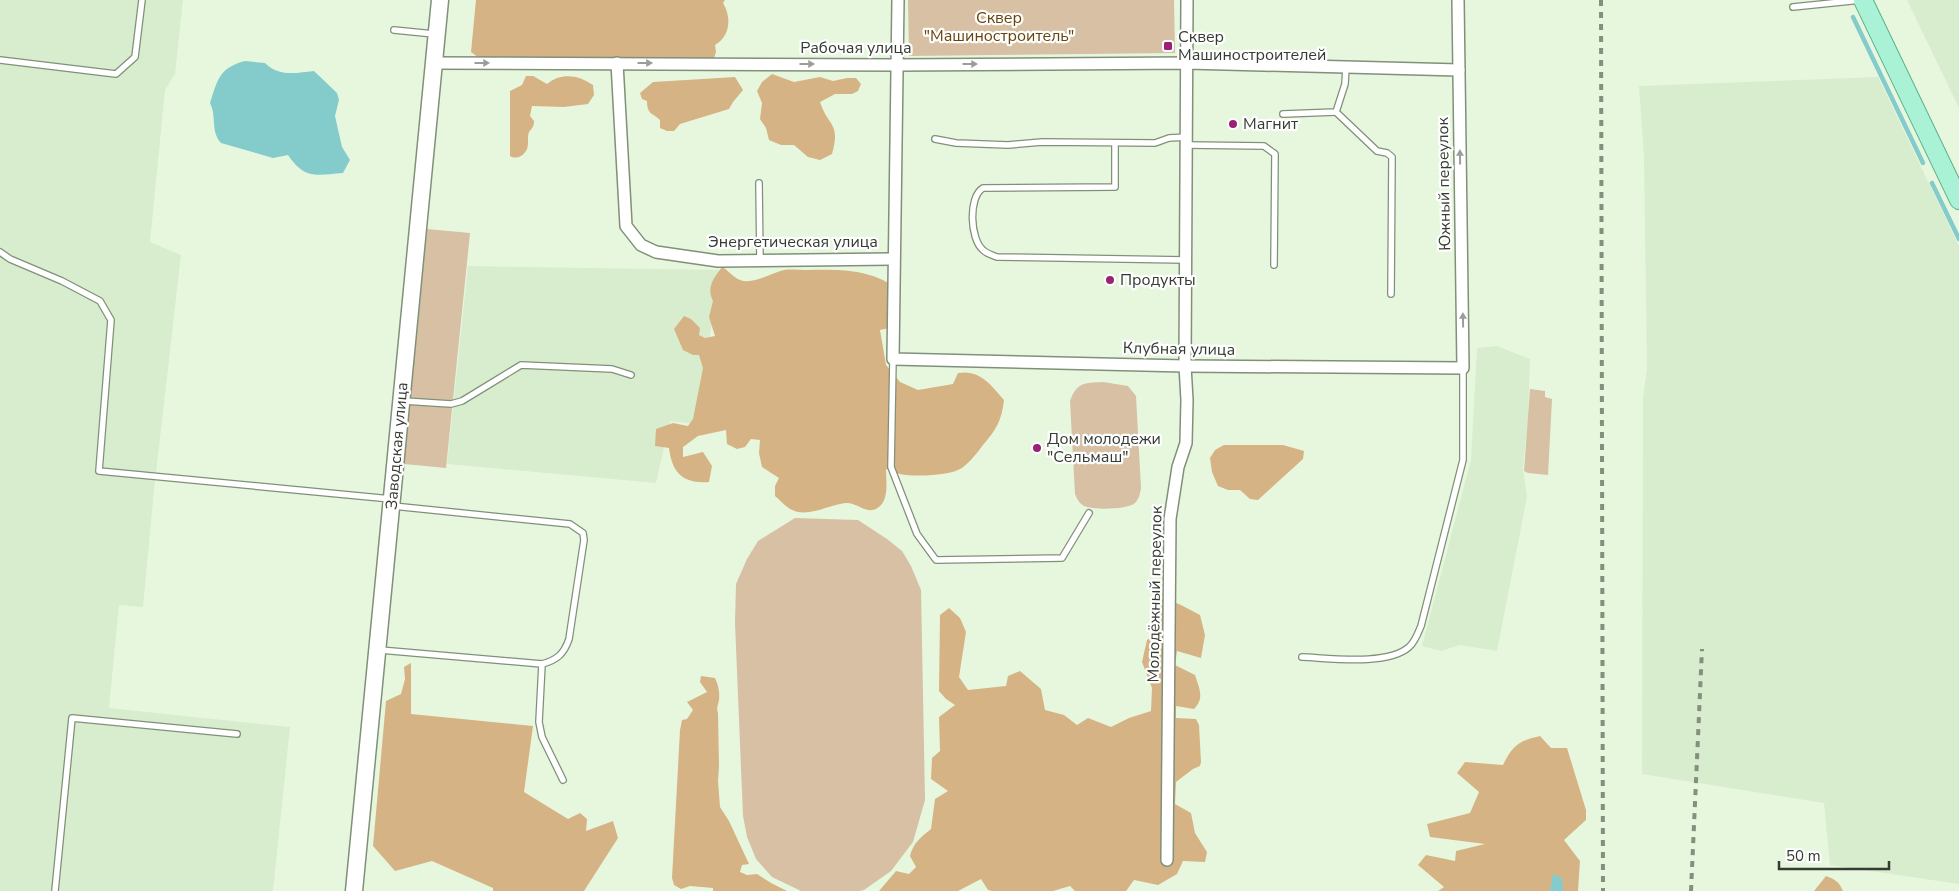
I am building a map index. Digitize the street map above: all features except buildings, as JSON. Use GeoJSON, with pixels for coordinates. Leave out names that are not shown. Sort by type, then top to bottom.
{"type":"FeatureCollection","features":[{"type":"Feature","properties":{"kind":"main road"},"geometry":{"type":"LineString","coordinates":[[1863,0],[1959,200]]}},
{"type":"Feature","properties":{"kind":"street","name":"Заводская улица"},"geometry":{"type":"LineString","coordinates":[[354,891],[440,0]]}},
{"type":"Feature","properties":{"kind":"street"},"geometry":{"type":"LineString","coordinates":[[893,359],[898,0]]}},
{"type":"Feature","properties":{"kind":"street","name":"Молодёжный переулок"},"geometry":{"type":"LineString","coordinates":[[1167,860],[1170,518],[1178,467],[1186,443],[1187,400],[1184,366],[1188,64],[1187,0]]}},
{"type":"Feature","properties":{"kind":"street","name":"Южный переулок"},"geometry":{"type":"LineString","coordinates":[[1458,0],[1464,368]]}},
{"type":"Feature","properties":{"kind":"street","name":"Рабочая улица"},"geometry":{"type":"LineString","coordinates":[[434,63],[1188,64],[1459,70]]}},
{"type":"Feature","properties":{"kind":"street","name":"Энергетическая улица"},"geometry":{"type":"LineString","coordinates":[[616,63],[626,226],[641,245],[656,252],[718,261],[893,259]]}},
{"type":"Feature","properties":{"kind":"street","name":"Клубная улица"},"geometry":{"type":"LineString","coordinates":[[893,359],[1184,366],[1464,368]]}},
{"type":"Feature","properties":{"kind":"lane"},"geometry":{"type":"LineString","coordinates":[[0,60],[116,74],[135,57],[142,0]]}},
{"type":"Feature","properties":{"kind":"lane"},"geometry":{"type":"LineString","coordinates":[[1793,7],[1863,0]]}},
{"type":"Feature","properties":{"kind":"lane"},"geometry":{"type":"LineString","coordinates":[[394,30],[436,34]]}},
{"type":"Feature","properties":{"kind":"lane"},"geometry":{"type":"LineString","coordinates":[[1336,112],[1345,84],[1346,67]]}},
{"type":"Feature","properties":{"kind":"lane"},"geometry":{"type":"LineString","coordinates":[[1283,114],[1336,112],[1377,151],[1386,152],[1392,157],[1390,294]]}},
{"type":"Feature","properties":{"kind":"lane"},"geometry":{"type":"LineString","coordinates":[[935,139],[956,143],[1008,145],[1042,142],[1155,143],[1169,138],[1264,146],[1275,154],[1274,265]]}},
{"type":"Feature","properties":{"kind":"lane"},"geometry":{"type":"LineString","coordinates":[[1115,144],[1115,187],[983,188],[978,190],[973,221],[977,242],[981,249],[997,257],[1186,260]]}},
{"type":"Feature","properties":{"kind":"lane"},"geometry":{"type":"LineString","coordinates":[[758,183],[760,260]]}},
{"type":"Feature","properties":{"kind":"lane"},"geometry":{"type":"LineString","coordinates":[[0,252],[10,259],[62,281],[100,301],[111,320],[99,471],[570,524],[583,532],[584,540],[569,639],[560,657],[542,664],[378,649]]}},
{"type":"Feature","properties":{"kind":"lane"},"geometry":{"type":"LineString","coordinates":[[893,359],[892,467],[917,534],[936,560],[1062,558],[1089,514]]}},
{"type":"Feature","properties":{"kind":"lane"},"geometry":{"type":"LineString","coordinates":[[402,401],[451,404],[462,401],[521,364],[612,369],[631,375]]}},
{"type":"Feature","properties":{"kind":"lane"},"geometry":{"type":"LineString","coordinates":[[1302,657],[1338,659],[1384,657],[1398,653],[1410,646],[1415,638],[1421,626],[1463,460],[1464,368]]}},
{"type":"Feature","properties":{"kind":"lane"},"geometry":{"type":"LineString","coordinates":[[542,664],[540,729],[562,780]]}},
{"type":"Feature","properties":{"kind":"lane"},"geometry":{"type":"LineString","coordinates":[[56,891],[72,718],[237,734]]}},
{"type":"Feature","properties":{"kind":"shaded area"},"geometry":{"type":"Polygon","coordinates":[[[0,0],[183,0],[175,74],[165,90],[150,242],[181,255],[154,490],[143,607],[119,605],[109,708],[290,727],[273,891],[0,891],[0,0]]]}},
{"type":"Feature","properties":{"kind":"shaded area"},"geometry":{"type":"Polygon","coordinates":[[[476,0],[725,0],[723,3],[728,15],[728,26],[724,37],[715,45],[716,52],[714,58],[479,58],[471,52],[476,0]]]}},
{"type":"Feature","properties":{"kind":"shaded area"},"geometry":{"type":"Polygon","coordinates":[[[1907,0],[1959,0],[1959,108],[1907,0]]]}},
{"type":"Feature","properties":{"kind":"shaded area"},"geometry":{"type":"Polygon","coordinates":[[[772,74],[794,82],[820,77],[833,81],[856,78],[861,84],[858,91],[852,94],[835,94],[820,102],[834,130],[832,154],[820,160],[808,157],[794,145],[781,145],[769,140],[766,128],[760,119],[762,103],[757,91],[762,82],[772,74]]]}},
{"type":"Feature","properties":{"kind":"shaded area"},"geometry":{"type":"Polygon","coordinates":[[[526,76],[533,76],[547,84],[564,76],[576,77],[593,85],[594,95],[588,104],[564,107],[532,106],[530,116],[534,123],[528,134],[527,149],[522,155],[515,158],[510,156],[510,91],[522,85],[526,76]]]}},
{"type":"Feature","properties":{"kind":"shaded area"},"geometry":{"type":"Polygon","coordinates":[[[735,77],[743,90],[729,109],[680,124],[674,131],[660,128],[660,120],[649,111],[647,101],[642,99],[640,93],[653,82],[735,77]]]}},
{"type":"Feature","properties":{"kind":"shaded area"},"geometry":{"type":"Polygon","coordinates":[[[1878,77],[1959,246],[1959,884],[1830,865],[1824,803],[1642,774],[1643,398],[1647,369],[1644,157],[1639,86],[1878,77]]]}},
{"type":"Feature","properties":{"kind":"shaded area"},"geometry":{"type":"Polygon","coordinates":[[[468,266],[721,270],[695,424],[670,421],[656,483],[447,464],[468,266]]]}},
{"type":"Feature","properties":{"kind":"shaded area"},"geometry":{"type":"Polygon","coordinates":[[[722,267],[738,279],[745,281],[756,280],[784,270],[831,270],[864,273],[885,281],[895,287],[890,328],[880,330],[886,365],[900,382],[918,390],[953,384],[958,373],[973,373],[979,376],[990,384],[1004,400],[1002,413],[995,429],[971,460],[956,471],[932,475],[914,475],[900,474],[886,469],[885,498],[880,506],[871,510],[847,503],[811,512],[797,512],[790,509],[775,496],[775,486],[779,478],[762,467],[759,453],[760,440],[751,439],[745,447],[737,449],[727,444],[726,430],[698,436],[683,447],[683,457],[703,452],[712,466],[709,482],[686,479],[676,470],[669,448],[655,446],[656,429],[673,423],[688,426],[693,419],[703,368],[699,355],[693,355],[683,350],[674,329],[684,316],[691,319],[700,328],[699,335],[705,338],[715,336],[709,317],[713,301],[710,291],[714,279],[722,267]]]}},
{"type":"Feature","properties":{"kind":"shaded area"},"geometry":{"type":"Polygon","coordinates":[[[1497,346],[1530,359],[1528,419],[1523,468],[1527,497],[1497,651],[1460,645],[1441,651],[1422,646],[1471,460],[1477,348],[1497,346]]]}},
{"type":"Feature","properties":{"kind":"shaded area"},"geometry":{"type":"Polygon","coordinates":[[[1224,445],[1283,445],[1304,451],[1303,459],[1258,500],[1250,499],[1240,490],[1228,490],[1218,486],[1212,472],[1210,458],[1215,450],[1224,445]]]}},
{"type":"Feature","properties":{"kind":"shaded area"},"geometry":{"type":"Polygon","coordinates":[[[1162,599],[1179,604],[1200,615],[1205,635],[1201,658],[1177,651],[1175,665],[1195,675],[1200,697],[1194,709],[1176,706],[1176,718],[1196,719],[1199,725],[1201,762],[1200,766],[1176,782],[1175,804],[1191,813],[1195,833],[1207,852],[1205,862],[1183,861],[1177,874],[1158,885],[1134,880],[1126,891],[1075,891],[1070,886],[1053,891],[992,891],[988,890],[981,879],[958,891],[879,891],[896,871],[909,874],[916,867],[910,856],[911,851],[918,841],[931,829],[935,799],[948,791],[931,779],[932,758],[940,751],[939,717],[955,705],[939,691],[940,615],[949,608],[960,618],[966,632],[959,677],[968,690],[1006,686],[1008,676],[1020,671],[1041,689],[1045,710],[1064,715],[1077,725],[1088,718],[1111,727],[1129,718],[1151,711],[1152,688],[1142,662],[1147,640],[1154,635],[1152,627],[1156,602],[1162,599]]]}},
{"type":"Feature","properties":{"kind":"shaded area"},"geometry":{"type":"Polygon","coordinates":[[[411,663],[411,714],[533,726],[524,792],[568,819],[580,813],[587,819],[586,831],[613,821],[618,838],[584,891],[493,891],[493,888],[432,861],[395,871],[373,846],[386,701],[401,694],[405,679],[404,667],[411,663]]]}},
{"type":"Feature","properties":{"kind":"shaded area"},"geometry":{"type":"Polygon","coordinates":[[[701,676],[715,678],[718,688],[718,781],[720,807],[729,821],[749,864],[742,865],[740,872],[747,875],[757,874],[787,891],[713,891],[713,888],[690,886],[681,889],[674,885],[672,878],[680,730],[682,720],[687,719],[693,710],[687,702],[707,692],[700,682],[701,676]]]}},
{"type":"Feature","properties":{"kind":"shaded area"},"geometry":{"type":"Polygon","coordinates":[[[1540,736],[1551,748],[1567,748],[1586,810],[1586,820],[1564,840],[1580,861],[1578,891],[1438,891],[1444,887],[1418,865],[1426,855],[1455,861],[1456,851],[1485,844],[1430,837],[1427,824],[1470,813],[1479,792],[1457,773],[1465,762],[1503,765],[1517,745],[1540,736]]]}},
{"type":"Feature","properties":{"kind":"shaded area"},"geometry":{"type":"Polygon","coordinates":[[[1826,876],[1836,881],[1843,891],[1814,891],[1826,876]]]}},
{"type":"Feature","properties":{"kind":"green space","name":"Сквер \"Машиностроитель\""},"geometry":{"type":"Polygon","coordinates":[[[908,0],[1174,0],[1175,53],[909,56],[908,0]]]}},
{"type":"Feature","properties":{"kind":"green space"},"geometry":{"type":"Polygon","coordinates":[[[427,229],[470,233],[446,468],[404,464],[427,229]]]}},
{"type":"Feature","properties":{"kind":"green space"},"geometry":{"type":"Polygon","coordinates":[[[1103,382],[1128,386],[1136,396],[1141,488],[1135,503],[1125,507],[1110,509],[1084,506],[1078,501],[1075,494],[1070,401],[1075,390],[1082,385],[1103,382]]]}},
{"type":"Feature","properties":{"kind":"green space"},"geometry":{"type":"Polygon","coordinates":[[[1530,389],[1545,391],[1545,397],[1552,399],[1548,475],[1524,471],[1530,389]]]}},
{"type":"Feature","properties":{"kind":"green space"},"geometry":{"type":"Polygon","coordinates":[[[795,518],[858,520],[902,551],[911,566],[921,590],[925,800],[913,842],[891,871],[864,890],[859,891],[801,891],[772,877],[756,859],[747,837],[743,816],[735,623],[736,584],[747,559],[758,541],[795,518]]]}},
{"type":"Feature","properties":{"kind":"water"},"geometry":{"type":"Polygon","coordinates":[[[245,61],[265,63],[276,70],[288,73],[314,71],[337,93],[339,100],[335,116],[342,147],[350,160],[343,173],[312,174],[300,169],[288,155],[273,158],[221,143],[216,134],[210,103],[215,87],[225,71],[245,61]]]}},
{"type":"Feature","properties":{"kind":"water"},"geometry":{"type":"Polygon","coordinates":[[[1553,874],[1562,878],[1563,891],[1550,891],[1553,874]]]}},
{"type":"Feature","properties":{"kind":"waterway"},"geometry":{"type":"LineString","coordinates":[[1853,17],[1923,163]]}},
{"type":"Feature","properties":{"kind":"waterway"},"geometry":{"type":"LineString","coordinates":[[1932,183],[1959,239]]}},
{"type":"Feature","properties":{"kind":"railway"},"geometry":{"type":"LineString","coordinates":[[1601,0],[1603,891]]}},
{"type":"Feature","properties":{"kind":"railway"},"geometry":{"type":"LineString","coordinates":[[1691,891],[1702,649]]}},
{"type":"Feature","properties":{"kind":"place","name":"Сквер Машиностроителей"},"geometry":{"type":"Point","coordinates":[1168,46]}},
{"type":"Feature","properties":{"kind":"place","name":"Магнит"},"geometry":{"type":"Point","coordinates":[1233,124]}},
{"type":"Feature","properties":{"kind":"place","name":"Продукты"},"geometry":{"type":"Point","coordinates":[1110,280]}},
{"type":"Feature","properties":{"kind":"place","name":"Дом молодежи \"Сельмаш\""},"geometry":{"type":"Point","coordinates":[1037,448]}}]}
